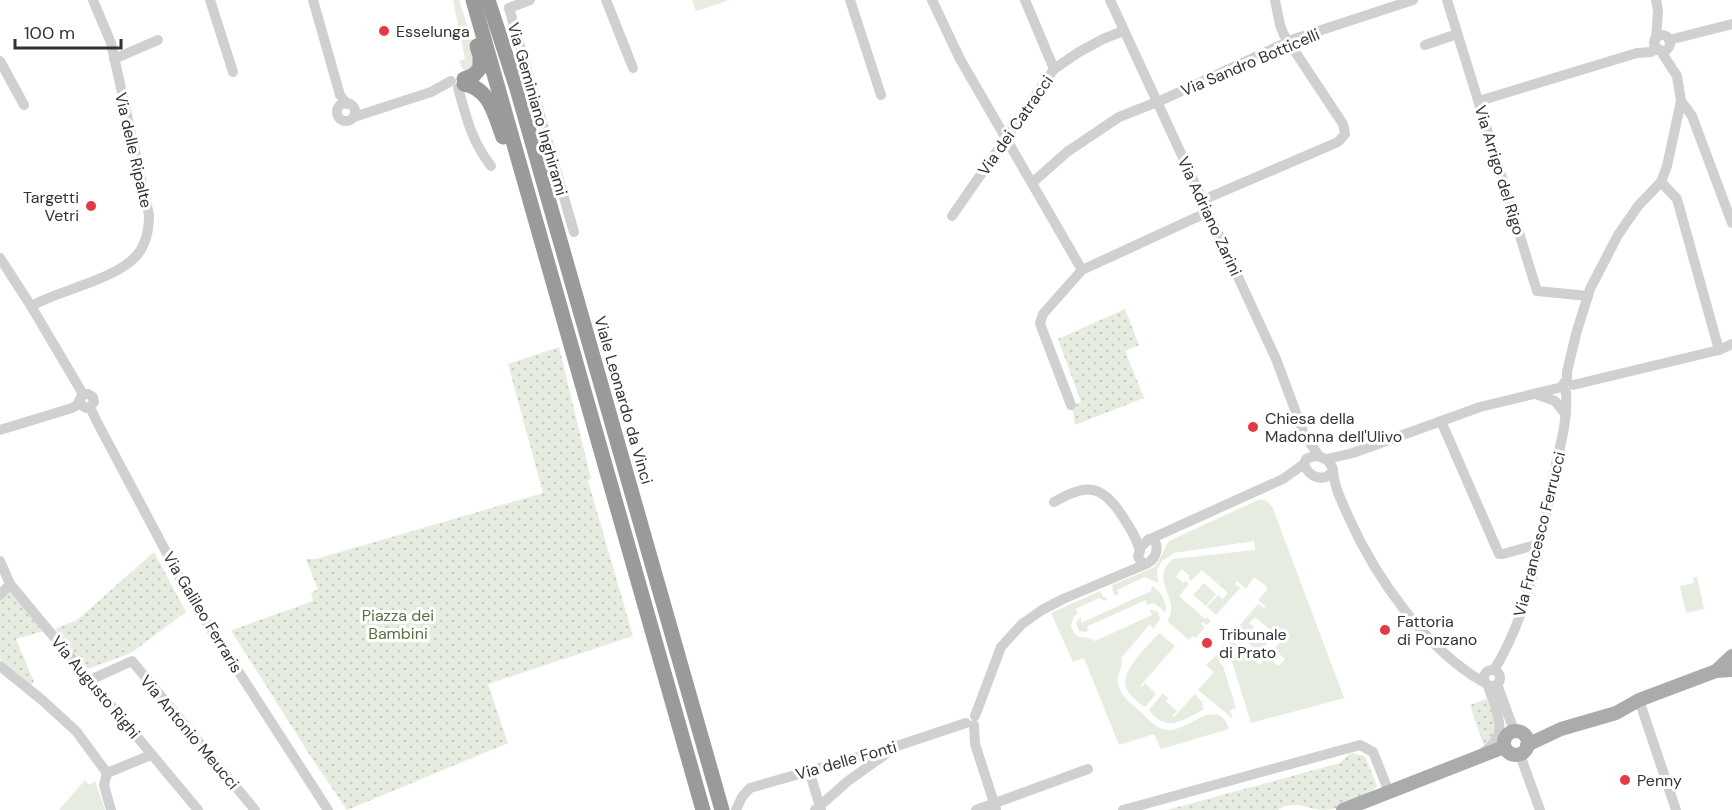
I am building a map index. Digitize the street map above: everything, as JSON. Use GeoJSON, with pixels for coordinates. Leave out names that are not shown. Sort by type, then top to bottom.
{"type":"FeatureCollection","features":[{"type":"Feature","properties":{"kind":"highway"},"geometry":{"type":"LineString","coordinates":[[455,84],[478,73],[481,64],[462,0]]}},
{"type":"Feature","properties":{"kind":"highway"},"geometry":{"type":"LineString","coordinates":[[472,0],[703,810]]}},
{"type":"Feature","properties":{"kind":"highway","name":"Viale Leonardo da Vinci"},"geometry":{"type":"LineString","coordinates":[[490,0],[722,810]]}},
{"type":"Feature","properties":{"kind":"highway"},"geometry":{"type":"LineString","coordinates":[[455,84],[476,87],[490,102],[507,148],[527,188]]}},
{"type":"Feature","properties":{"kind":"main road"},"geometry":{"type":"LineString","coordinates":[[1716,671],[1732,656]]}},
{"type":"Feature","properties":{"kind":"main road"},"geometry":{"type":"LineString","coordinates":[[1343,810],[1471,760],[1588,719],[1606,708],[1623,702],[1639,700],[1716,671],[1732,670]]}},
{"type":"Feature","properties":{"kind":"main road"},"geometry":{"type":"LineString","coordinates":[[1364,810],[1517,744]]}},
{"type":"Feature","properties":{"kind":"street","name":"Via delle Ripalte"},"geometry":{"type":"LineString","coordinates":[[31,306],[119,270],[138,254],[149,229],[149,215],[111,43],[93,0]]}},
{"type":"Feature","properties":{"kind":"street"},"geometry":{"type":"LineString","coordinates":[[210,0],[233,72]]}},
{"type":"Feature","properties":{"kind":"street"},"geometry":{"type":"LineString","coordinates":[[313,0],[340,95],[352,110],[372,110],[455,84],[471,134],[478,149],[491,166]]}},
{"type":"Feature","properties":{"kind":"street","name":"Via Geminiano Inghirami"},"geometry":{"type":"LineString","coordinates":[[530,0],[508,8],[574,231]]}},
{"type":"Feature","properties":{"kind":"street"},"geometry":{"type":"LineString","coordinates":[[606,0],[633,68]]}},
{"type":"Feature","properties":{"kind":"street"},"geometry":{"type":"LineString","coordinates":[[850,0],[881,94]]}},
{"type":"Feature","properties":{"kind":"street"},"geometry":{"type":"LineString","coordinates":[[932,0],[960,59],[1082,270]]}},
{"type":"Feature","properties":{"kind":"street"},"geometry":{"type":"LineString","coordinates":[[1025,0],[1054,69]]}},
{"type":"Feature","properties":{"kind":"street","name":"Via Adriano Zarini"},"geometry":{"type":"LineString","coordinates":[[1110,0],[1276,359],[1304,434]]}},
{"type":"Feature","properties":{"kind":"street"},"geometry":{"type":"LineString","coordinates":[[1203,200],[1338,142],[1345,134],[1343,124],[1288,42],[1280,25],[1275,0]]}},
{"type":"Feature","properties":{"kind":"street","name":"Via Sandro Botticelli"},"geometry":{"type":"LineString","coordinates":[[1032,183],[1067,152],[1119,117],[1288,42],[1413,0]]}},
{"type":"Feature","properties":{"kind":"street","name":"Via Arrigo del Rigo"},"geometry":{"type":"LineString","coordinates":[[1447,0],[1537,291],[1588,296]]}},
{"type":"Feature","properties":{"kind":"street"},"geometry":{"type":"LineString","coordinates":[[1657,6],[1657,45]]}},
{"type":"Feature","properties":{"kind":"street"},"geometry":{"type":"LineString","coordinates":[[1479,101],[1657,45],[1667,49],[1669,40],[1732,24]]}},
{"type":"Feature","properties":{"kind":"street","name":"Via dei Catracci"},"geometry":{"type":"LineString","coordinates":[[952,216],[1054,69],[1103,39],[1123,32]]}},
{"type":"Feature","properties":{"kind":"street"},"geometry":{"type":"LineString","coordinates":[[1425,45],[1457,34]]}},
{"type":"Feature","properties":{"kind":"street"},"geometry":{"type":"LineString","coordinates":[[114,58],[158,40]]}},
{"type":"Feature","properties":{"kind":"street","name":"Via Francesco Ferrucci"},"geometry":{"type":"LineString","coordinates":[[1490,679],[1505,653],[1522,611],[1567,417],[1567,372],[1588,296],[1618,235],[1638,206],[1661,182],[1669,156],[1681,101],[1677,76],[1657,45]]}},
{"type":"Feature","properties":{"kind":"street"},"geometry":{"type":"LineString","coordinates":[[0,61],[24,105]]}},
{"type":"Feature","properties":{"kind":"street"},"geometry":{"type":"LineString","coordinates":[[1681,101],[1692,116],[1732,223]]}},
{"type":"Feature","properties":{"kind":"street"},"geometry":{"type":"LineString","coordinates":[[1661,182],[1677,199],[1719,350]]}},
{"type":"Feature","properties":{"kind":"street"},"geometry":{"type":"LineString","coordinates":[[1071,405],[1040,323],[1043,314],[1082,270],[1208,212]]}},
{"type":"Feature","properties":{"kind":"street","name":"Via Galileo Ferraris"},"geometry":{"type":"LineString","coordinates":[[0,258],[31,306],[180,579],[328,810]]}},
{"type":"Feature","properties":{"kind":"street"},"geometry":{"type":"LineString","coordinates":[[995,807],[975,744],[971,721],[1001,646],[1011,634],[1042,610],[1120,574],[1141,557],[1148,540],[1283,479],[1305,461],[1328,463],[1480,406],[1719,350],[1732,344]]}},
{"type":"Feature","properties":{"kind":"street"},"geometry":{"type":"LineString","coordinates":[[1533,393],[1555,401],[1563,408],[1567,417]]}},
{"type":"Feature","properties":{"kind":"street"},"geometry":{"type":"LineString","coordinates":[[0,430],[72,408],[84,401]]}},
{"type":"Feature","properties":{"kind":"street"},"geometry":{"type":"LineString","coordinates":[[1441,421],[1499,554],[1539,543]]}},
{"type":"Feature","properties":{"kind":"street"},"geometry":{"type":"LineString","coordinates":[[1304,434],[1307,471],[1316,476],[1341,499]]}},
{"type":"Feature","properties":{"kind":"street"},"geometry":{"type":"LineString","coordinates":[[1304,434],[1328,463],[1356,532],[1379,574],[1436,645],[1455,661],[1490,679],[1512,725],[1540,810]]}},
{"type":"Feature","properties":{"kind":"street"},"geometry":{"type":"LineString","coordinates":[[1283,479],[1327,477],[1328,463]]}},
{"type":"Feature","properties":{"kind":"street"},"geometry":{"type":"LineString","coordinates":[[1054,502],[1071,492],[1099,490],[1116,506],[1132,532],[1141,557]]}},
{"type":"Feature","properties":{"kind":"street"},"geometry":{"type":"LineString","coordinates":[[1141,557],[1152,560],[1172,528]]}},
{"type":"Feature","properties":{"kind":"street"},"geometry":{"type":"LineString","coordinates":[[1132,532],[1155,542],[1157,550]]}},
{"type":"Feature","properties":{"kind":"street","name":"Via Augusto Righi"},"geometry":{"type":"LineString","coordinates":[[0,561],[10,584],[198,810]]}},
{"type":"Feature","properties":{"kind":"street"},"geometry":{"type":"LineString","coordinates":[[0,595],[10,584]]}},
{"type":"Feature","properties":{"kind":"street","name":"Via Antonio Meucci"},"geometry":{"type":"LineString","coordinates":[[90,680],[132,661],[255,810]]}},
{"type":"Feature","properties":{"kind":"street"},"geometry":{"type":"LineString","coordinates":[[0,666],[42,699],[76,731],[107,773]]}},
{"type":"Feature","properties":{"kind":"street"},"geometry":{"type":"LineString","coordinates":[[1471,760],[1493,746],[1500,735],[1499,719],[1490,679]]}},
{"type":"Feature","properties":{"kind":"street"},"geometry":{"type":"LineString","coordinates":[[1639,700],[1676,810]]}},
{"type":"Feature","properties":{"kind":"street","name":"Via delle Fonti"},"geometry":{"type":"LineString","coordinates":[[736,810],[742,797],[750,788],[897,746],[971,721]]}},
{"type":"Feature","properties":{"kind":"street"},"geometry":{"type":"LineString","coordinates":[[1123,810],[1360,745],[1373,752],[1389,792]]}},
{"type":"Feature","properties":{"kind":"street"},"geometry":{"type":"LineString","coordinates":[[818,809],[848,781],[897,746]]}},
{"type":"Feature","properties":{"kind":"street"},"geometry":{"type":"LineString","coordinates":[[107,773],[151,755]]}},
{"type":"Feature","properties":{"kind":"street"},"geometry":{"type":"LineString","coordinates":[[976,810],[995,807],[1088,769]]}},
{"type":"Feature","properties":{"kind":"street"},"geometry":{"type":"LineString","coordinates":[[809,770],[818,809]]}},
{"type":"Feature","properties":{"kind":"street"},"geometry":{"type":"LineString","coordinates":[[107,773],[104,785],[111,810]]}},
{"type":"Feature","properties":{"kind":"green space"},"geometry":{"type":"Polygon","coordinates":[[[453,0],[459,0],[478,60],[477,66],[466,71],[459,61],[465,59],[453,0]]]}},
{"type":"Feature","properties":{"kind":"green space"},"geometry":{"type":"Polygon","coordinates":[[[692,0],[727,0],[727,1],[696,11],[692,0]]]}},
{"type":"Feature","properties":{"kind":"green space"},"geometry":{"type":"Polygon","coordinates":[[[1125,309],[1139,345],[1125,351],[1144,398],[1075,425],[1072,406],[1081,402],[1058,339],[1125,309]]]}},
{"type":"Feature","properties":{"kind":"green space","name":"Piazza dei Bambini"},"geometry":{"type":"Polygon","coordinates":[[[559,347],[591,479],[588,481],[633,636],[488,684],[508,743],[347,810],[311,757],[232,630],[313,601],[311,593],[318,589],[306,559],[316,559],[543,493],[508,364],[559,347]]]}},
{"type":"Feature","properties":{"kind":"green space"},"geometry":{"type":"Polygon","coordinates":[[[1258,500],[1267,502],[1273,509],[1344,698],[1251,723],[1233,665],[1229,657],[1219,650],[1224,644],[1229,648],[1231,646],[1226,641],[1230,637],[1260,665],[1270,654],[1273,657],[1271,660],[1278,666],[1285,659],[1277,652],[1275,655],[1272,652],[1282,640],[1255,617],[1249,623],[1254,627],[1243,639],[1235,631],[1258,604],[1266,607],[1258,600],[1267,590],[1266,586],[1254,577],[1246,589],[1237,581],[1235,584],[1240,588],[1216,615],[1207,607],[1218,595],[1223,599],[1228,593],[1202,570],[1191,581],[1188,578],[1190,576],[1182,569],[1176,577],[1183,583],[1186,581],[1189,584],[1179,596],[1205,619],[1207,617],[1211,621],[1207,625],[1202,622],[1201,624],[1205,627],[1196,638],[1193,636],[1189,640],[1167,621],[1171,613],[1171,605],[1163,575],[1173,559],[1255,550],[1254,541],[1174,553],[1161,562],[1157,570],[1158,583],[1145,577],[1117,590],[1119,594],[1114,596],[1112,585],[1155,567],[1169,541],[1258,500]]]}},
{"type":"Feature","properties":{"kind":"green space"},"geometry":{"type":"Polygon","coordinates":[[[154,552],[186,612],[131,653],[88,669],[55,629],[77,620],[154,552]]]}},
{"type":"Feature","properties":{"kind":"green space"},"geometry":{"type":"Polygon","coordinates":[[[1697,577],[1704,609],[1686,613],[1680,586],[1694,583],[1693,578],[1697,577]]]}},
{"type":"Feature","properties":{"kind":"green space"},"geometry":{"type":"Polygon","coordinates":[[[1204,583],[1216,594],[1206,606],[1193,595],[1204,583]]]}},
{"type":"Feature","properties":{"kind":"green space"},"geometry":{"type":"Polygon","coordinates":[[[1152,586],[1162,596],[1165,612],[1154,603],[1147,605],[1146,600],[1088,626],[1087,632],[1079,631],[1076,623],[1081,617],[1081,623],[1151,591],[1152,586]]]}},
{"type":"Feature","properties":{"kind":"green space"},"geometry":{"type":"Polygon","coordinates":[[[8,589],[44,631],[16,639],[34,682],[31,685],[0,659],[0,599],[8,589]]]}},
{"type":"Feature","properties":{"kind":"green space"},"geometry":{"type":"Polygon","coordinates":[[[1100,591],[1104,598],[1107,597],[1105,601],[1099,598],[1075,609],[1078,613],[1074,616],[1071,625],[1078,636],[1095,641],[1152,615],[1150,610],[1158,612],[1160,619],[1153,629],[1150,624],[1121,658],[1118,684],[1127,700],[1154,724],[1165,730],[1177,729],[1210,714],[1224,719],[1229,729],[1161,749],[1154,734],[1119,745],[1084,658],[1073,662],[1051,613],[1100,591]]]}},
{"type":"Feature","properties":{"kind":"green space"},"geometry":{"type":"Polygon","coordinates":[[[1256,630],[1269,641],[1259,653],[1246,641],[1256,630]]]}},
{"type":"Feature","properties":{"kind":"green space"},"geometry":{"type":"Polygon","coordinates":[[[1159,633],[1175,646],[1140,686],[1142,687],[1145,683],[1156,694],[1145,707],[1129,693],[1125,681],[1136,658],[1159,633]]]}},
{"type":"Feature","properties":{"kind":"green space"},"geometry":{"type":"Polygon","coordinates":[[[1217,655],[1220,657],[1236,708],[1230,710],[1233,719],[1198,690],[1214,672],[1206,665],[1217,655]]]}},
{"type":"Feature","properties":{"kind":"green space"},"geometry":{"type":"Polygon","coordinates":[[[1163,693],[1168,698],[1166,701],[1177,711],[1172,716],[1174,717],[1195,694],[1202,702],[1204,709],[1175,723],[1162,722],[1149,710],[1163,693]]]}},
{"type":"Feature","properties":{"kind":"green space"},"geometry":{"type":"Polygon","coordinates":[[[1487,699],[1494,728],[1488,746],[1483,744],[1470,705],[1487,699]]]}},
{"type":"Feature","properties":{"kind":"green space"},"geometry":{"type":"Polygon","coordinates":[[[1350,753],[1365,756],[1377,786],[1361,798],[1338,808],[1319,810],[1289,805],[1278,810],[1167,810],[1340,763],[1350,753]]]}},
{"type":"Feature","properties":{"kind":"green space"},"geometry":{"type":"Polygon","coordinates":[[[85,780],[89,785],[95,781],[105,810],[59,810],[85,780]]]}},
{"type":"Feature","properties":{"kind":"place","name":"Esselunga"},"geometry":{"type":"Point","coordinates":[384,31]}},
{"type":"Feature","properties":{"kind":"place","name":"Targetti Vetri"},"geometry":{"type":"Point","coordinates":[91,206]}},
{"type":"Feature","properties":{"kind":"place","name":"Chiesa della Madonna dell'Ulivo"},"geometry":{"type":"Point","coordinates":[1253,427]}},
{"type":"Feature","properties":{"kind":"place","name":"Fattoria di Ponzano"},"geometry":{"type":"Point","coordinates":[1385,630]}},
{"type":"Feature","properties":{"kind":"place","name":"Tribunale di Prato"},"geometry":{"type":"Point","coordinates":[1207,643]}},
{"type":"Feature","properties":{"kind":"place","name":"Penny"},"geometry":{"type":"Point","coordinates":[1625,780]}}]}
